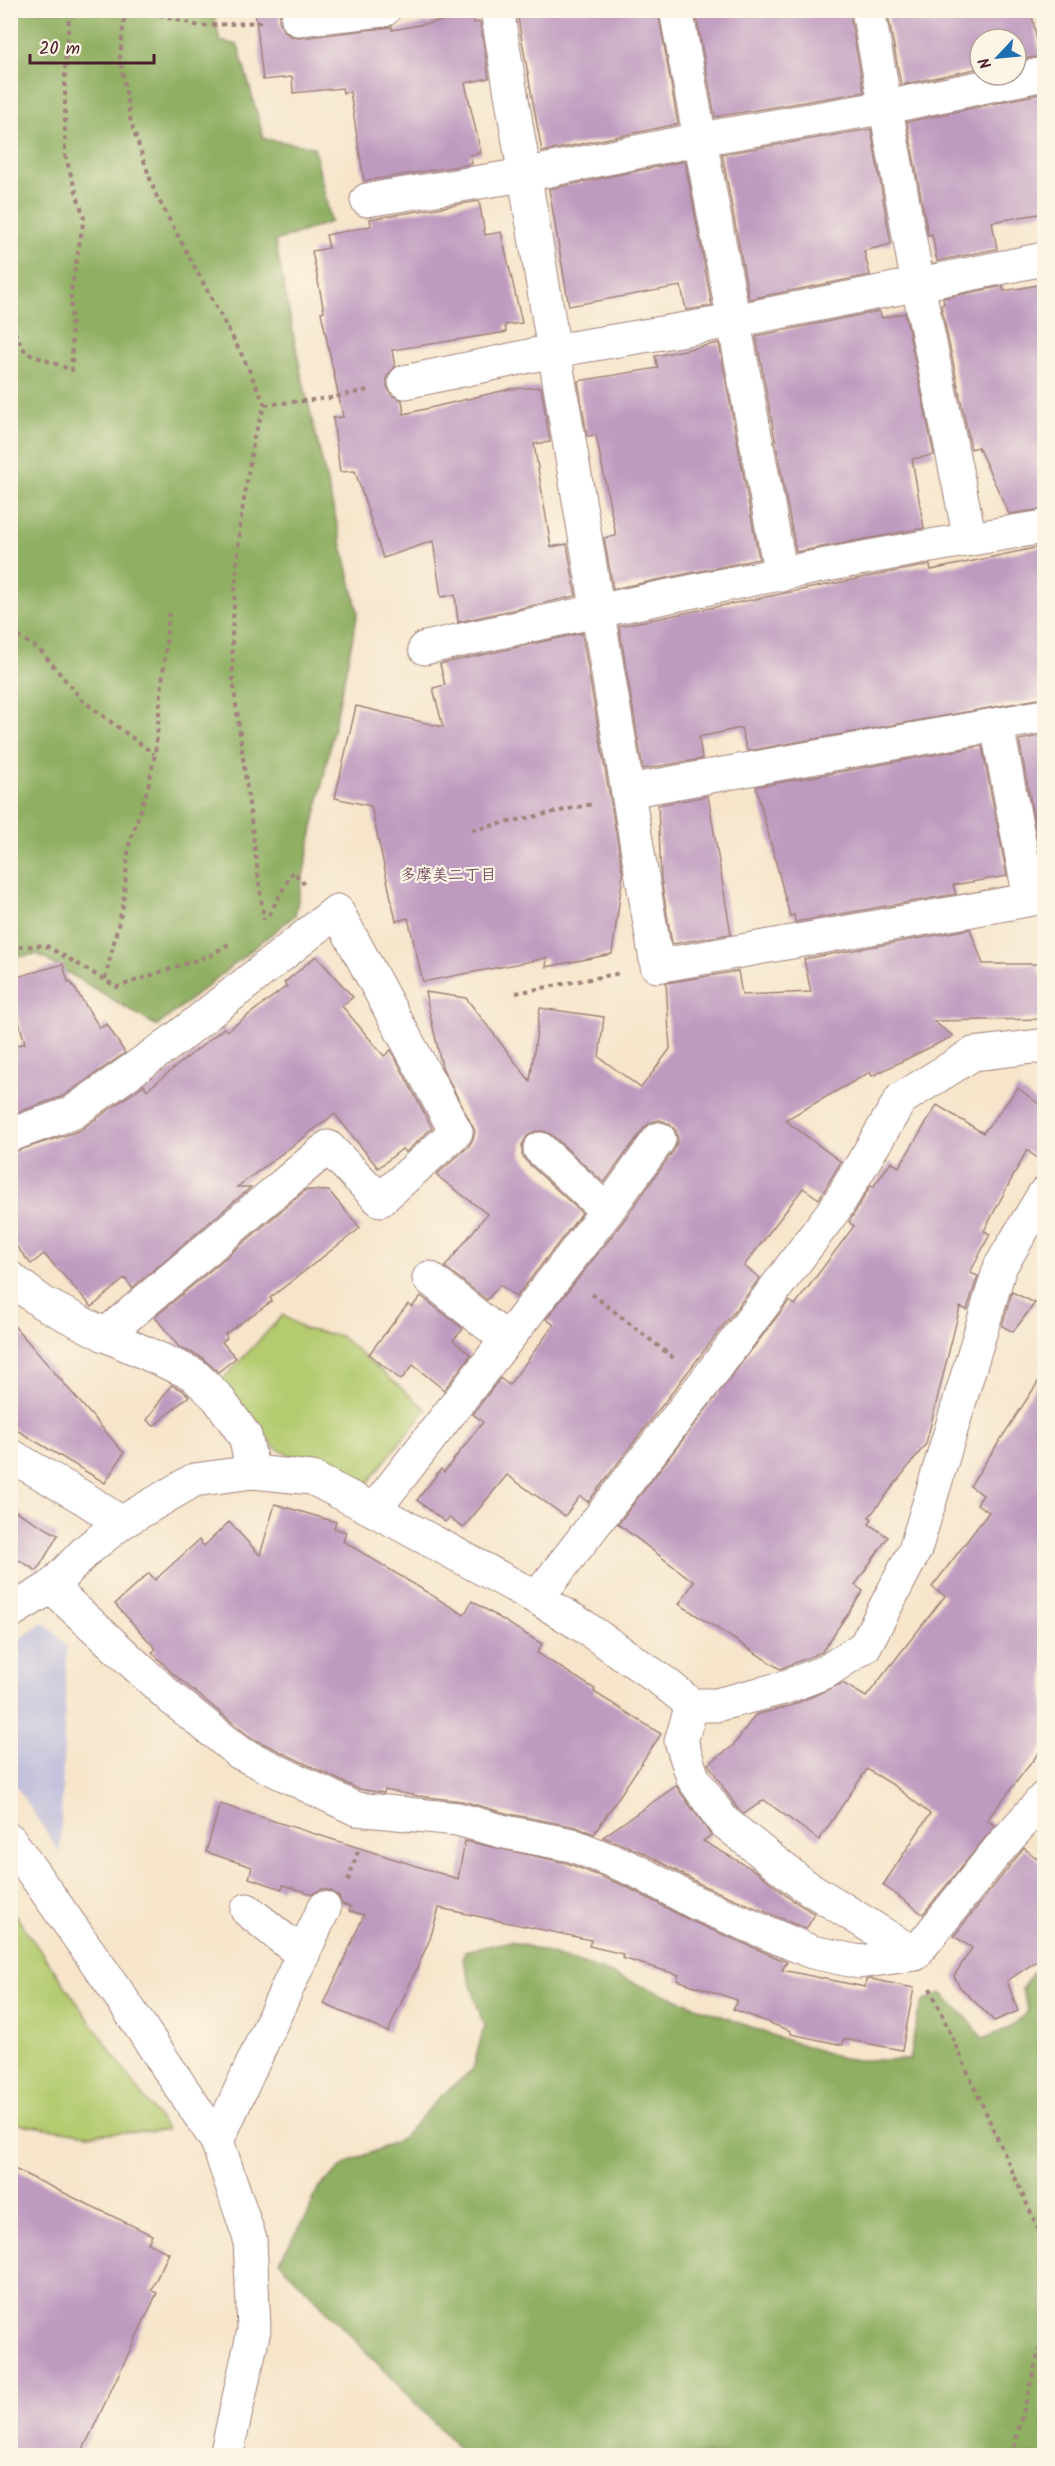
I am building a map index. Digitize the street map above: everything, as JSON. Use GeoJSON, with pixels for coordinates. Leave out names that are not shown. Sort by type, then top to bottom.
{"type":"FeatureCollection","features":[{"type":"Feature","properties":{"kind":"street"},"geometry":{"type":"LineString","coordinates":[[298,19],[384,10]]}},
{"type":"Feature","properties":{"kind":"street"},"geometry":{"type":"LineString","coordinates":[[497,10],[657,966],[1037,898],[997,725]]}},
{"type":"Feature","properties":{"kind":"street"},"geometry":{"type":"LineString","coordinates":[[676,10],[781,575]]}},
{"type":"Feature","properties":{"kind":"street"},"geometry":{"type":"LineString","coordinates":[[868,10],[918,285],[970,539]]}},
{"type":"Feature","properties":{"kind":"street"},"geometry":{"type":"LineString","coordinates":[[367,200],[524,175],[700,139],[887,107],[1044,74]]}},
{"type":"Feature","properties":{"kind":"street"},"geometry":{"type":"LineString","coordinates":[[405,382],[553,351],[734,321],[1044,259]]}},
{"type":"Feature","properties":{"kind":"street"},"geometry":{"type":"LineString","coordinates":[[425,648],[781,575],[1044,527]]}},
{"type":"Feature","properties":{"kind":"street"},"geometry":{"type":"LineString","coordinates":[[628,794],[1044,716]]}},
{"type":"Feature","properties":{"kind":"street"},"geometry":{"type":"LineString","coordinates":[[10,1135],[72,1113],[176,1039],[337,911],[456,1132],[380,1200],[328,1147],[105,1335]]}},
{"type":"Feature","properties":{"kind":"street"},"geometry":{"type":"LineString","coordinates":[[537,1598],[705,1382],[837,1206],[901,1099],[974,1054],[1040,1046],[1044,1049]]}},
{"type":"Feature","properties":{"kind":"street"},"geometry":{"type":"LineString","coordinates":[[374,1510],[607,1211],[659,1139]]}},
{"type":"Feature","properties":{"kind":"street"},"geometry":{"type":"LineString","coordinates":[[540,1149],[607,1211]]}},
{"type":"Feature","properties":{"kind":"street"},"geometry":{"type":"LineString","coordinates":[[10,1612],[51,1587],[87,1550],[121,1523],[194,1480],[253,1472],[312,1478],[374,1510],[537,1598],[583,1626],[665,1683],[692,1705],[716,1705],[783,1688],[827,1671],[865,1646],[915,1550],[1000,1267],[1044,1194]]}},
{"type":"Feature","properties":{"kind":"street"},"geometry":{"type":"LineString","coordinates":[[10,1278],[42,1304],[192,1374],[218,1398],[245,1436],[253,1472]]}},
{"type":"Feature","properties":{"kind":"street"},"geometry":{"type":"LineString","coordinates":[[429,1278],[506,1339]]}},
{"type":"Feature","properties":{"kind":"street"},"geometry":{"type":"LineString","coordinates":[[10,1455],[87,1500],[121,1523]]}},
{"type":"Feature","properties":{"kind":"street"},"geometry":{"type":"LineString","coordinates":[[51,1587],[170,1697],[240,1753],[356,1809],[456,1819],[505,1832],[572,1845],[635,1870],[696,1903],[812,1952],[859,1962],[915,1954],[998,1850],[1044,1798]]}},
{"type":"Feature","properties":{"kind":"street"},"geometry":{"type":"LineString","coordinates":[[692,1705],[681,1741],[693,1778],[723,1821],[801,1882],[915,1954]]}},
{"type":"Feature","properties":{"kind":"street"},"geometry":{"type":"LineString","coordinates":[[10,1840],[118,1993],[217,2141],[250,2239],[254,2330],[226,2456]]}},
{"type":"Feature","properties":{"kind":"street"},"geometry":{"type":"LineString","coordinates":[[217,2141],[324,1908]]}},
{"type":"Feature","properties":{"kind":"street"},"geometry":{"type":"LineString","coordinates":[[247,1910],[303,1955]]}},
{"type":"Feature","properties":{"kind":"path"},"geometry":{"type":"LineString","coordinates":[[10,324],[26,353],[72,370],[71,291],[84,218],[65,155],[64,71],[69,17],[85,10]]}},
{"type":"Feature","properties":{"kind":"path"},"geometry":{"type":"LineString","coordinates":[[125,10],[120,58],[130,123],[155,193],[243,357],[265,405],[254,437],[240,524],[232,632],[232,681],[264,923],[293,871]]}},
{"type":"Feature","properties":{"kind":"path"},"geometry":{"type":"LineString","coordinates":[[142,10],[199,26],[298,19]]}},
{"type":"Feature","properties":{"kind":"path"},"geometry":{"type":"LineString","coordinates":[[265,405],[330,398],[405,382]]}},
{"type":"Feature","properties":{"kind":"path"},"geometry":{"type":"LineString","coordinates":[[105,979],[123,904],[129,845],[148,787],[155,754],[169,613]]}},
{"type":"Feature","properties":{"kind":"path"},"geometry":{"type":"LineString","coordinates":[[10,631],[40,650],[83,701],[155,754]]}},
{"type":"Feature","properties":{"kind":"path"},"geometry":{"type":"LineString","coordinates":[[472,830],[628,794]]}},
{"type":"Feature","properties":{"kind":"path"},"geometry":{"type":"LineString","coordinates":[[10,948],[45,945],[117,987],[211,955],[237,939]]}},
{"type":"Feature","properties":{"kind":"path"},"geometry":{"type":"LineString","coordinates":[[516,993],[621,973]]}},
{"type":"Feature","properties":{"kind":"path"},"geometry":{"type":"LineString","coordinates":[[561,1270],[705,1382]]}},
{"type":"Feature","properties":{"kind":"path"},"geometry":{"type":"LineString","coordinates":[[915,1954],[1044,2241]]}},
{"type":"Feature","properties":{"kind":"path"},"geometry":{"type":"LineString","coordinates":[[1012,2456],[1043,2342],[1044,2269]]}},
{"type":"Feature","properties":{"kind":"shaded area"},"geometry":{"type":"Polygon","coordinates":[[[44,1622],[67,1646],[60,1853],[11,1778],[11,1645],[44,1622]]]}},
{"type":"Feature","properties":{"kind":"green space"},"geometry":{"type":"Polygon","coordinates":[[[10,11],[213,11],[220,41],[238,45],[264,139],[314,147],[331,222],[275,241],[301,373],[358,612],[295,915],[157,1026],[37,954],[11,958],[10,11]]]}},
{"type":"Feature","properties":{"kind":"green space"},"geometry":{"type":"Polygon","coordinates":[[[283,1315],[304,1329],[340,1336],[426,1409],[363,1489],[312,1460],[289,1455],[274,1447],[221,1381],[283,1315]]]}},
{"type":"Feature","properties":{"kind":"green space"},"geometry":{"type":"Polygon","coordinates":[[[10,1909],[167,2130],[89,2134],[11,2123],[10,1909]]]}},
{"type":"Feature","properties":{"kind":"green space"},"geometry":{"type":"Polygon","coordinates":[[[511,1941],[598,1969],[774,2036],[849,2060],[909,2060],[918,2014],[923,2001],[942,1993],[968,2019],[983,2039],[1011,2027],[1028,2011],[1022,1989],[1032,1974],[1044,1965],[1044,2455],[465,2455],[279,2261],[307,2216],[318,2188],[347,2163],[400,2140],[440,2097],[473,2069],[484,2027],[463,1958],[465,1951],[511,1941]]]}},
{"type":"Feature","properties":{"kind":"building"},"geometry":{"type":"Polygon","coordinates":[[[255,10],[281,10],[279,20],[283,30],[290,36],[300,38],[392,27],[392,30],[473,15],[474,23],[480,22],[489,78],[465,83],[481,153],[470,155],[472,164],[364,181],[350,92],[343,93],[342,88],[293,93],[292,77],[263,80],[255,10]]]}},
{"type":"Feature","properties":{"kind":"building"},"geometry":{"type":"Polygon","coordinates":[[[528,10],[658,10],[678,124],[542,152],[517,13],[528,10]]]}},
{"type":"Feature","properties":{"kind":"building"},"geometry":{"type":"Polygon","coordinates":[[[695,10],[849,10],[864,92],[715,117],[695,10]]]}},
{"type":"Feature","properties":{"kind":"building"},"geometry":{"type":"Polygon","coordinates":[[[910,10],[1031,10],[1040,56],[1028,58],[1028,27],[968,27],[968,71],[901,85],[888,15],[910,10]]]}},
{"type":"Feature","properties":{"kind":"building"},"geometry":{"type":"Polygon","coordinates":[[[1044,93],[1044,213],[992,222],[997,249],[937,261],[932,234],[928,235],[907,122],[1044,93]]]}},
{"type":"Feature","properties":{"kind":"building"},"geometry":{"type":"Polygon","coordinates":[[[871,129],[891,244],[864,251],[870,275],[749,299],[722,154],[871,129]]]}},
{"type":"Feature","properties":{"kind":"building"},"geometry":{"type":"Polygon","coordinates":[[[685,161],[712,306],[686,310],[681,286],[569,306],[549,189],[685,161]]]}},
{"type":"Feature","properties":{"kind":"building"},"geometry":{"type":"Polygon","coordinates":[[[479,201],[485,235],[501,232],[522,323],[505,325],[506,332],[392,350],[395,367],[387,376],[387,386],[391,395],[402,400],[404,414],[510,389],[541,387],[550,442],[534,444],[551,547],[567,544],[576,596],[458,622],[455,595],[441,597],[433,541],[383,558],[355,471],[340,472],[333,418],[343,417],[321,312],[324,311],[312,251],[329,248],[326,235],[371,226],[370,219],[479,201]]]}},
{"type":"Feature","properties":{"kind":"building"},"geometry":{"type":"Polygon","coordinates":[[[1044,284],[1044,509],[1009,514],[978,447],[971,449],[941,305],[944,304],[943,298],[1003,286],[1004,291],[1044,284]]]}},
{"type":"Feature","properties":{"kind":"building"},"geometry":{"type":"Polygon","coordinates":[[[879,311],[882,318],[905,313],[934,455],[912,459],[924,528],[796,552],[756,336],[879,311]]]}},
{"type":"Feature","properties":{"kind":"building"},"geometry":{"type":"Polygon","coordinates":[[[719,343],[759,559],[613,589],[604,538],[616,536],[596,435],[587,436],[578,381],[658,368],[655,356],[719,343]]]}},
{"type":"Feature","properties":{"kind":"building"},"geometry":{"type":"Polygon","coordinates":[[[1044,546],[1044,698],[747,751],[741,728],[699,737],[702,759],[643,769],[619,626],[930,565],[931,570],[1044,546]]]}},
{"type":"Feature","properties":{"kind":"building"},"geometry":{"type":"Polygon","coordinates":[[[582,633],[623,874],[612,954],[546,967],[547,958],[423,982],[408,918],[396,921],[371,806],[335,798],[356,706],[443,727],[433,688],[445,685],[440,664],[582,633]]]}},
{"type":"Feature","properties":{"kind":"building"},"geometry":{"type":"Polygon","coordinates":[[[1044,735],[1044,868],[1043,868],[1019,740],[1044,735]]]}},
{"type":"Feature","properties":{"kind":"building"},"geometry":{"type":"Polygon","coordinates":[[[982,746],[1007,876],[953,885],[956,894],[795,922],[794,915],[790,916],[756,787],[982,746]]]}},
{"type":"Feature","properties":{"kind":"building"},"geometry":{"type":"Polygon","coordinates":[[[708,796],[731,934],[672,944],[661,879],[658,805],[708,796]]]}},
{"type":"Feature","properties":{"kind":"building"},"geometry":{"type":"Polygon","coordinates":[[[970,929],[983,964],[1039,964],[1039,974],[1044,974],[1044,1019],[933,1021],[953,1036],[872,1076],[870,1072],[785,1120],[841,1162],[819,1199],[803,1188],[744,1266],[760,1278],[588,1502],[580,1496],[565,1516],[507,1475],[463,1528],[449,1518],[445,1522],[417,1500],[441,1469],[444,1472],[483,1422],[473,1414],[500,1378],[509,1385],[554,1325],[546,1319],[622,1223],[674,1150],[678,1140],[676,1131],[669,1124],[660,1120],[651,1122],[644,1128],[604,1183],[552,1135],[544,1131],[535,1131],[527,1136],[522,1145],[522,1155],[527,1162],[582,1213],[516,1297],[500,1285],[487,1300],[445,1267],[487,1214],[436,1175],[469,1146],[475,1131],[442,1067],[425,992],[466,998],[530,1081],[540,1008],[604,1017],[599,1057],[641,1088],[670,1049],[666,983],[738,971],[742,995],[811,992],[804,959],[970,929]]]}},
{"type":"Feature","properties":{"kind":"building"},"geometry":{"type":"Polygon","coordinates":[[[316,956],[353,997],[342,1006],[384,1056],[391,1050],[432,1128],[406,1152],[402,1149],[378,1168],[335,1114],[237,1187],[251,1187],[132,1288],[125,1278],[92,1307],[44,1254],[31,1264],[10,1239],[10,1153],[79,1131],[144,1085],[147,1090],[224,1028],[227,1031],[287,986],[284,983],[316,956]]]}},
{"type":"Feature","properties":{"kind":"building"},"geometry":{"type":"Polygon","coordinates":[[[63,964],[68,982],[70,981],[100,1028],[107,1024],[125,1053],[63,1096],[10,1115],[10,1048],[25,1043],[10,991],[10,979],[63,964]]]}},
{"type":"Feature","properties":{"kind":"building"},"geometry":{"type":"Polygon","coordinates":[[[1018,1088],[1044,1108],[1044,1164],[1027,1150],[984,1231],[990,1234],[970,1273],[978,1276],[967,1310],[960,1307],[926,1444],[869,1517],[872,1519],[869,1524],[888,1537],[855,1585],[863,1591],[822,1652],[780,1669],[679,1604],[694,1582],[618,1524],[789,1301],[795,1305],[854,1226],[849,1222],[871,1185],[873,1187],[891,1162],[899,1167],[937,1105],[983,1133],[1018,1088]]]}},
{"type":"Feature","properties":{"kind":"building"},"geometry":{"type":"Polygon","coordinates":[[[306,1190],[329,1191],[360,1228],[270,1298],[272,1301],[225,1334],[227,1338],[222,1342],[236,1358],[218,1372],[201,1357],[179,1347],[155,1317],[306,1190]]]}},
{"type":"Feature","properties":{"kind":"building"},"geometry":{"type":"Polygon","coordinates":[[[1012,1292],[1035,1303],[1013,1332],[1002,1326],[1012,1292]]]}},
{"type":"Feature","properties":{"kind":"building"},"geometry":{"type":"Polygon","coordinates":[[[421,1296],[463,1329],[453,1340],[471,1355],[444,1390],[413,1365],[401,1380],[369,1354],[408,1304],[412,1307],[421,1296]]]}},
{"type":"Feature","properties":{"kind":"building"},"geometry":{"type":"Polygon","coordinates":[[[10,1321],[124,1453],[105,1483],[10,1426],[10,1321]]]}},
{"type":"Feature","properties":{"kind":"building"},"geometry":{"type":"Polygon","coordinates":[[[1044,1373],[1044,1746],[987,1820],[995,1826],[923,1914],[883,1885],[930,1814],[895,1786],[867,1769],[819,1840],[764,1800],[744,1814],[737,1808],[708,1764],[733,1746],[755,1715],[790,1706],[843,1683],[866,1697],[945,1596],[932,1587],[989,1512],[977,1504],[983,1495],[970,1486],[1044,1373]]]}},
{"type":"Feature","properties":{"kind":"building"},"geometry":{"type":"Polygon","coordinates":[[[171,1385],[189,1396],[154,1426],[147,1420],[171,1385]]]}},
{"type":"Feature","properties":{"kind":"building"},"geometry":{"type":"Polygon","coordinates":[[[275,1504],[336,1522],[334,1528],[346,1532],[343,1541],[464,1615],[472,1601],[542,1644],[537,1653],[661,1734],[594,1834],[576,1827],[509,1814],[462,1801],[385,1790],[384,1793],[358,1789],[250,1737],[171,1672],[152,1652],[156,1649],[115,1604],[149,1573],[155,1580],[199,1540],[204,1546],[229,1522],[260,1555],[275,1504]]]}},
{"type":"Feature","properties":{"kind":"building"},"geometry":{"type":"Polygon","coordinates":[[[10,1508],[58,1535],[37,1571],[10,1555],[10,1508]]]}},
{"type":"Feature","properties":{"kind":"building"},"geometry":{"type":"Polygon","coordinates":[[[676,1786],[711,1835],[703,1841],[759,1873],[789,1898],[815,1914],[806,1929],[704,1886],[644,1853],[603,1837],[676,1786]]]}},
{"type":"Feature","properties":{"kind":"building"},"geometry":{"type":"Polygon","coordinates":[[[220,1804],[458,1879],[465,1841],[567,1863],[627,1887],[689,1920],[787,1962],[782,1970],[865,1987],[866,1980],[871,1979],[914,1988],[902,2050],[844,2039],[843,2045],[791,2034],[791,2031],[733,2009],[737,2000],[677,1980],[679,1975],[622,1958],[623,1954],[589,1946],[591,1940],[439,1908],[430,1939],[388,2032],[324,2004],[364,1915],[349,1911],[351,1907],[342,1904],[339,1897],[331,1891],[322,1889],[312,1894],[283,1885],[282,1889],[249,1878],[252,1867],[206,1852],[220,1804]]]}},
{"type":"Feature","properties":{"kind":"building"},"geometry":{"type":"Polygon","coordinates":[[[1024,1848],[1044,1864],[1044,1956],[1007,1981],[1018,2011],[994,2021],[960,1987],[954,1976],[972,1948],[954,1936],[1024,1848]]]}},
{"type":"Feature","properties":{"kind":"building"},"geometry":{"type":"Polygon","coordinates":[[[10,2167],[152,2235],[148,2243],[169,2253],[151,2290],[157,2293],[80,2456],[10,2456],[10,2167]]]}},
{"type":"Feature","properties":{"kind":"district","name":"多摩美二丁目"},"geometry":{"type":"Point","coordinates":[448,874]}}]}
